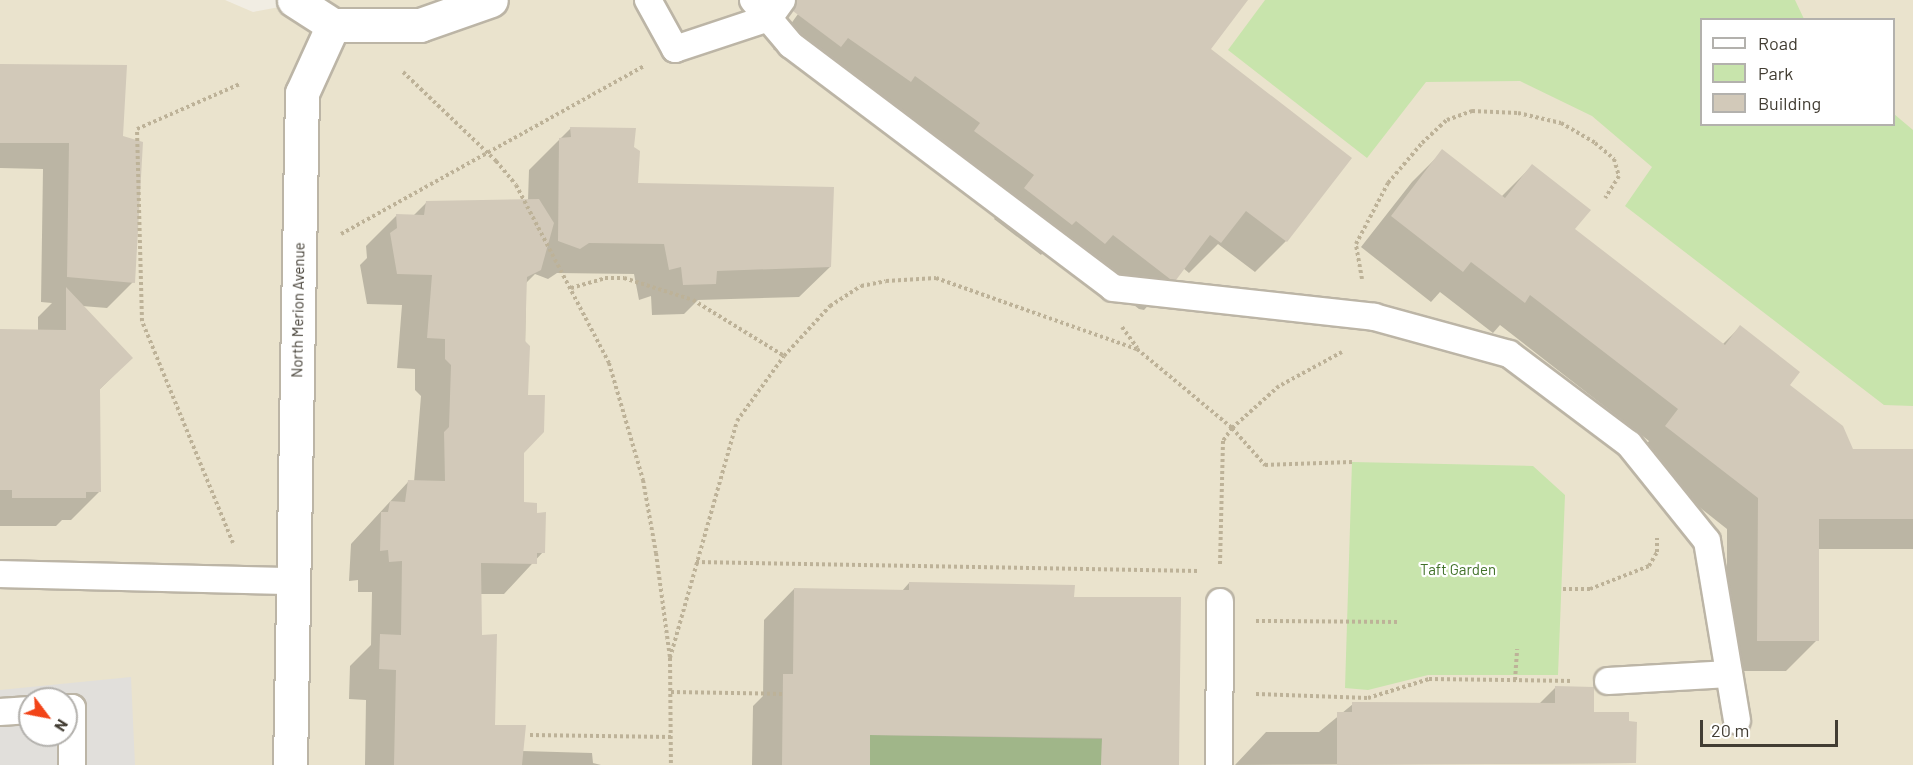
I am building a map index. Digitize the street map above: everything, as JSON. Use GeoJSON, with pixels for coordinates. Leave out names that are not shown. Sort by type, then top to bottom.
{"type":"FeatureCollection","features":[{"type":"Feature","properties":{"kind":"street"},"geometry":{"type":"LineString","coordinates":[[294,0],[333,25],[420,25],[491,0]]}},
{"type":"Feature","properties":{"kind":"street","name":"North Merion Avenue"},"geometry":{"type":"LineString","coordinates":[[290,765],[302,93],[333,25]]}},
{"type":"Feature","properties":{"kind":"lane"},"geometry":{"type":"LineString","coordinates":[[648,0],[675,49],[768,6],[791,45],[1113,288],[1374,317],[1509,354],[1629,444],[1707,541],[1737,721]]}},
{"type":"Feature","properties":{"kind":"lane"},"geometry":{"type":"LineString","coordinates":[[0,573],[293,581]]}},
{"type":"Feature","properties":{"kind":"lane"},"geometry":{"type":"LineString","coordinates":[[1219,765],[1220,611]]}},
{"type":"Feature","properties":{"kind":"lane"},"geometry":{"type":"LineString","coordinates":[[1608,681],[1730,674]]}},
{"type":"Feature","properties":{"kind":"lane"},"geometry":{"type":"LineString","coordinates":[[0,712],[18,711]]}},
{"type":"Feature","properties":{"kind":"lane"},"geometry":{"type":"LineString","coordinates":[[72,747],[72,765]]}},
{"type":"Feature","properties":{"kind":"path"},"geometry":{"type":"LineString","coordinates":[[299,259],[486,151],[675,49]]}},
{"type":"Feature","properties":{"kind":"path"},"geometry":{"type":"LineString","coordinates":[[404,72],[486,151],[516,185],[609,363],[626,412],[643,480],[670,658],[671,765]]}},
{"type":"Feature","properties":{"kind":"path"},"geometry":{"type":"LineString","coordinates":[[234,546],[142,321],[137,129],[240,84]]}},
{"type":"Feature","properties":{"kind":"path"},"geometry":{"type":"LineString","coordinates":[[1220,572],[1223,441],[1232,428],[1279,386],[1324,359],[1370,342],[1374,317],[1357,261],[1356,244],[1388,183],[1422,142],[1447,120],[1472,111],[1518,113],[1561,123],[1614,159],[1619,176],[1605,198]]}},
{"type":"Feature","properties":{"kind":"path"},"geometry":{"type":"LineString","coordinates":[[670,658],[737,421],[784,356],[830,306],[861,286],[917,277],[936,278],[1137,348],[1232,428],[1265,465],[1352,462]]}},
{"type":"Feature","properties":{"kind":"path"},"geometry":{"type":"LineString","coordinates":[[571,288],[605,278],[624,278],[693,300],[784,356]]}},
{"type":"Feature","properties":{"kind":"path"},"geometry":{"type":"LineString","coordinates":[[1563,589],[1590,589],[1650,566],[1657,552],[1658,530],[1683,510]]}},
{"type":"Feature","properties":{"kind":"path"},"geometry":{"type":"LineString","coordinates":[[696,562],[1175,570]]}},
{"type":"Feature","properties":{"kind":"path"},"geometry":{"type":"LineString","coordinates":[[1220,611],[1400,622]]}},
{"type":"Feature","properties":{"kind":"path"},"geometry":{"type":"LineString","coordinates":[[1515,680],[1517,649]]}},
{"type":"Feature","properties":{"kind":"path"},"geometry":{"type":"LineString","coordinates":[[1219,692],[1368,698],[1429,679],[1608,681]]}},
{"type":"Feature","properties":{"kind":"path"},"geometry":{"type":"LineString","coordinates":[[671,692],[782,694]]}},
{"type":"Feature","properties":{"kind":"path"},"geometry":{"type":"LineString","coordinates":[[530,735],[671,736]]}},
{"type":"Feature","properties":{"kind":"shaded area"},"geometry":{"type":"Polygon","coordinates":[[[0,0],[225,0],[253,12],[317,0],[1913,0],[1913,765],[0,765],[0,0]]]}},
{"type":"Feature","properties":{"kind":"shaded area"},"geometry":{"type":"Polygon","coordinates":[[[131,677],[135,765],[0,765],[0,690],[18,688],[18,747],[78,747],[78,687],[30,687],[131,677]]]}},
{"type":"Feature","properties":{"kind":"green space"},"geometry":{"type":"Polygon","coordinates":[[[1265,0],[1795,0],[1804,18],[1700,18],[1700,126],[1895,126],[1895,115],[1913,130],[1913,406],[1884,405],[1625,206],[1652,167],[1592,116],[1520,81],[1426,82],[1367,158],[1228,50],[1265,0]]]}},
{"type":"Feature","properties":{"kind":"green space","name":"Taft Garden"},"geometry":{"type":"Polygon","coordinates":[[[1352,462],[1533,466],[1565,495],[1558,675],[1428,675],[1368,690],[1345,688],[1352,462]]]}},
{"type":"Feature","properties":{"kind":"green space"},"geometry":{"type":"Polygon","coordinates":[[[870,735],[1102,739],[1102,765],[869,765],[870,735]]]}},
{"type":"Feature","properties":{"kind":"building"},"geometry":{"type":"Polygon","coordinates":[[[797,0],[1248,0],[1211,49],[1352,158],[1287,242],[1246,211],[1221,243],[1210,235],[1176,280],[1170,279],[1113,235],[1105,244],[1076,221],[1072,225],[1024,188],[1034,175],[974,131],[980,123],[915,76],[911,82],[848,38],[841,47],[793,11],[797,0]]]}},
{"type":"Feature","properties":{"kind":"building"},"geometry":{"type":"Polygon","coordinates":[[[0,64],[127,65],[123,136],[143,142],[135,283],[67,277],[69,143],[0,143],[0,64]]]}},
{"type":"Feature","properties":{"kind":"building"},"geometry":{"type":"Polygon","coordinates":[[[570,127],[636,128],[634,147],[640,151],[638,183],[834,187],[831,267],[717,271],[716,284],[683,285],[681,267],[669,270],[664,244],[589,243],[580,249],[558,241],[559,138],[571,137],[570,127]]]}},
{"type":"Feature","properties":{"kind":"building"},"geometry":{"type":"Polygon","coordinates":[[[1442,149],[1505,198],[1532,164],[1591,210],[1575,229],[1725,345],[1740,325],[1800,372],[1790,385],[1843,426],[1853,449],[1913,449],[1913,519],[1819,519],[1819,641],[1757,641],[1758,498],[1665,426],[1678,409],[1530,295],[1525,303],[1471,262],[1463,272],[1391,216],[1442,149]]]}},
{"type":"Feature","properties":{"kind":"building"},"geometry":{"type":"Polygon","coordinates":[[[539,199],[554,223],[541,270],[527,277],[525,341],[530,346],[528,395],[545,395],[544,432],[524,453],[524,502],[537,503],[537,513],[546,512],[545,553],[537,553],[537,564],[481,563],[482,635],[497,634],[495,725],[526,725],[522,765],[394,765],[396,670],[379,669],[380,634],[401,635],[402,561],[389,562],[388,550],[380,551],[381,512],[388,512],[390,501],[405,502],[408,480],[445,481],[444,432],[449,427],[451,365],[445,359],[445,339],[427,338],[432,275],[397,274],[390,233],[397,228],[396,214],[424,215],[426,201],[539,199]]]}},
{"type":"Feature","properties":{"kind":"building"},"geometry":{"type":"Polygon","coordinates":[[[66,287],[133,358],[100,389],[101,492],[86,492],[86,498],[12,498],[12,490],[0,490],[0,329],[66,330],[66,287]]]}},
{"type":"Feature","properties":{"kind":"building"},"geometry":{"type":"Polygon","coordinates":[[[909,582],[1075,585],[1074,597],[1181,597],[1179,765],[1101,765],[1102,738],[870,735],[870,765],[782,765],[783,674],[793,674],[794,588],[909,590],[909,582]]]}},
{"type":"Feature","properties":{"kind":"building"},"geometry":{"type":"Polygon","coordinates":[[[1555,686],[1594,687],[1594,712],[1629,712],[1629,721],[1637,722],[1636,763],[1337,765],[1337,712],[1352,712],[1352,702],[1555,703],[1555,686]]]}}]}
